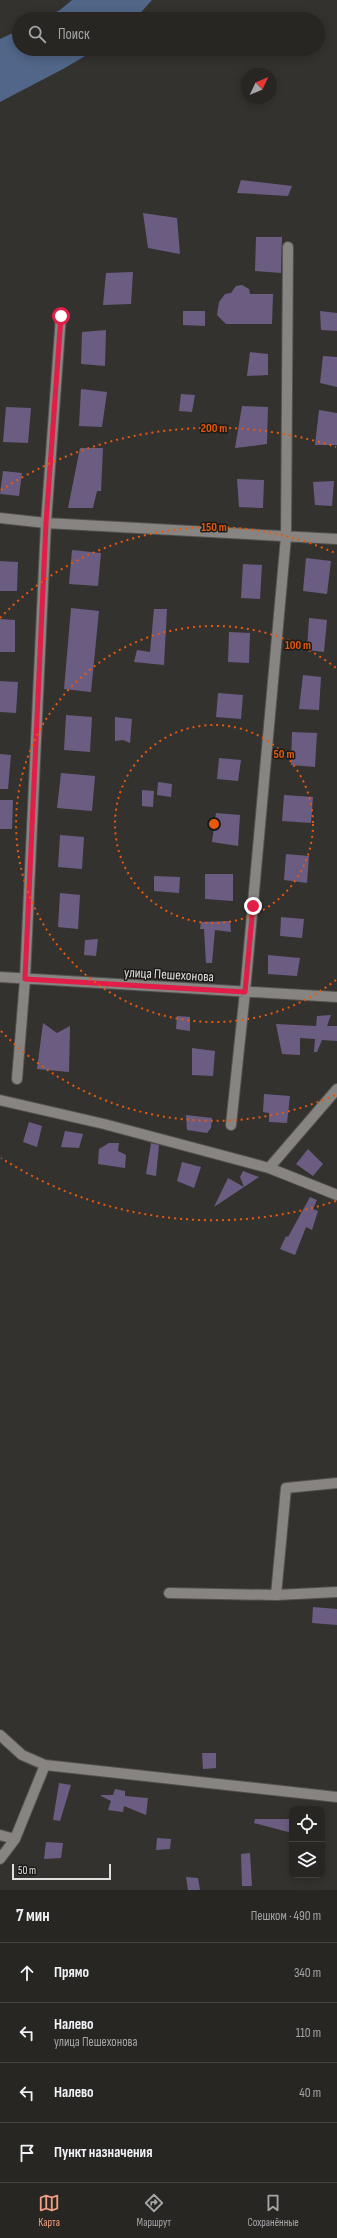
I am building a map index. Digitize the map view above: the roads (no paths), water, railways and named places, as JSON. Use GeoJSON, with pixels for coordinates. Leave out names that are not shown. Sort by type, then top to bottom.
{"type":"FeatureCollection","features":[{"type":"Feature","properties":{"kind":"street"},"geometry":{"type":"LineString","coordinates":[[231,1125],[245,992],[286,537],[288,247]]}},
{"type":"Feature","properties":{"kind":"street"},"geometry":{"type":"LineString","coordinates":[[17,1079],[25,979],[46,523],[61,316]]}},
{"type":"Feature","properties":{"kind":"street"},"geometry":{"type":"LineString","coordinates":[[0,518],[46,523],[337,539]]}},
{"type":"Feature","properties":{"kind":"street","name":"улица Пешехонова"},"geometry":{"type":"LineString","coordinates":[[0,977],[337,997]]}},
{"type":"Feature","properties":{"kind":"street"},"geometry":{"type":"LineString","coordinates":[[269,1168],[337,1090]]}},
{"type":"Feature","properties":{"kind":"street"},"geometry":{"type":"LineString","coordinates":[[0,1100],[104,1124],[269,1168],[337,1195]]}},
{"type":"Feature","properties":{"kind":"street"},"geometry":{"type":"LineString","coordinates":[[276,1595],[286,1488],[337,1483]]}},
{"type":"Feature","properties":{"kind":"street"},"geometry":{"type":"LineString","coordinates":[[168,1593],[276,1595],[337,1592]]}},
{"type":"Feature","properties":{"kind":"street"},"geometry":{"type":"LineString","coordinates":[[0,1735],[22,1755],[45,1766],[337,1797]]}},
{"type":"Feature","properties":{"kind":"street"},"geometry":{"type":"LineString","coordinates":[[0,1859],[15,1840],[45,1766]]}},
{"type":"Feature","properties":{"kind":"street"},"geometry":{"type":"LineString","coordinates":[[0,1835],[15,1840]]}},
{"type":"Feature","properties":{"kind":"water"},"geometry":{"type":"Polygon","coordinates":[[[72,0],[152,0],[141,12],[56,12],[72,0]]]}},
{"type":"Feature","properties":{"kind":"water"},"geometry":{"type":"Polygon","coordinates":[[[12,33],[12,56],[85,56],[0,102],[0,39],[12,33]]]}}]}
